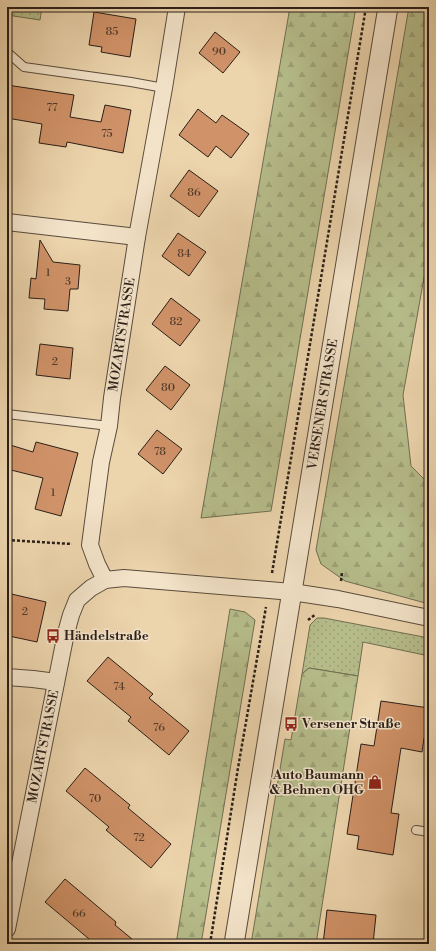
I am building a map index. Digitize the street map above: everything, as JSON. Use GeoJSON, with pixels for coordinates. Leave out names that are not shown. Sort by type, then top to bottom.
{"type":"FeatureCollection","features":[{"type":"Feature","properties":{"kind":"street","name":"MOZARTSTRASSE"},"geometry":{"type":"LineString","coordinates":[[105,580],[90,545],[101,462],[109,426],[137,237],[177,7]]}},
{"type":"Feature","properties":{"kind":"street","name":"VERSENER STRASSE"},"geometry":{"type":"LineString","coordinates":[[234,944],[388,7]]}},
{"type":"Feature","properties":{"kind":"street"},"geometry":{"type":"LineString","coordinates":[[7,222],[137,237]]}},
{"type":"Feature","properties":{"kind":"street","name":"MOZARTSTRASSE"},"geometry":{"type":"LineString","coordinates":[[7,929],[9,905],[66,633],[77,600],[91,588],[105,580],[124,578],[292,592],[338,599],[429,618]]}},
{"type":"Feature","properties":{"kind":"street"},"geometry":{"type":"LineString","coordinates":[[7,677],[56,682]]}},
{"type":"Feature","properties":{"kind":"lane"},"geometry":{"type":"LineString","coordinates":[[7,52],[24,67],[164,88]]}},
{"type":"Feature","properties":{"kind":"lane"},"geometry":{"type":"LineString","coordinates":[[7,414],[109,426]]}},
{"type":"Feature","properties":{"kind":"lane"},"geometry":{"type":"LineString","coordinates":[[416,830],[429,832]]}},
{"type":"Feature","properties":{"kind":"path"},"geometry":{"type":"LineString","coordinates":[[210,944],[238,768],[366,7]]}},
{"type":"Feature","properties":{"kind":"path"},"geometry":{"type":"LineString","coordinates":[[7,540],[90,545]]}},
{"type":"Feature","properties":{"kind":"green space"},"geometry":{"type":"Polygon","coordinates":[[[7,7],[42,7],[40,20],[7,15],[7,7]]]}},
{"type":"Feature","properties":{"kind":"green space"},"geometry":{"type":"Polygon","coordinates":[[[290,7],[356,7],[271,511],[201,518],[290,7]]]}},
{"type":"Feature","properties":{"kind":"green space"},"geometry":{"type":"Polygon","coordinates":[[[409,7],[429,7],[429,250],[403,395],[411,466],[429,484],[429,604],[345,581],[321,564],[316,550],[409,7]]]}},
{"type":"Feature","properties":{"kind":"green space"},"geometry":{"type":"Polygon","coordinates":[[[230,609],[245,612],[255,620],[201,944],[176,944],[230,609]]]}},
{"type":"Feature","properties":{"kind":"green space"},"geometry":{"type":"Polygon","coordinates":[[[317,618],[324,618],[429,638],[429,656],[363,642],[358,676],[309,668],[302,674],[310,625],[317,618]]]}},
{"type":"Feature","properties":{"kind":"green space"},"geometry":{"type":"Polygon","coordinates":[[[309,668],[358,676],[316,944],[251,944],[285,739],[291,740],[302,674],[309,668]]]}},
{"type":"Feature","properties":{"kind":"building"},"geometry":{"type":"Polygon","coordinates":[[[94,12],[136,19],[130,57],[101,52],[102,47],[89,45],[94,12]]]}},
{"type":"Feature","properties":{"kind":"building"},"geometry":{"type":"Polygon","coordinates":[[[215,32],[240,52],[223,73],[199,53],[215,32]]]}},
{"type":"Feature","properties":{"kind":"building"},"geometry":{"type":"Polygon","coordinates":[[[7,85],[74,95],[70,117],[101,122],[105,105],[131,110],[123,153],[67,142],[66,147],[39,143],[42,124],[7,118],[7,85]]]}},
{"type":"Feature","properties":{"kind":"building"},"geometry":{"type":"Polygon","coordinates":[[[198,109],[216,123],[222,115],[249,134],[231,158],[216,146],[208,157],[179,135],[198,109]]]}},
{"type":"Feature","properties":{"kind":"building"},"geometry":{"type":"Polygon","coordinates":[[[189,170],[218,191],[199,217],[170,196],[189,170]]]}},
{"type":"Feature","properties":{"kind":"building"},"geometry":{"type":"Polygon","coordinates":[[[178,233],[206,252],[189,276],[162,256],[178,233]]]}},
{"type":"Feature","properties":{"kind":"building"},"geometry":{"type":"Polygon","coordinates":[[[40,240],[53,262],[80,265],[78,289],[70,289],[68,311],[44,309],[45,299],[29,298],[31,278],[36,279],[40,240]]]}},
{"type":"Feature","properties":{"kind":"building"},"geometry":{"type":"Polygon","coordinates":[[[171,298],[200,320],[180,346],[152,324],[171,298]]]}},
{"type":"Feature","properties":{"kind":"building"},"geometry":{"type":"Polygon","coordinates":[[[40,344],[73,348],[70,379],[36,375],[40,344]]]}},
{"type":"Feature","properties":{"kind":"building"},"geometry":{"type":"Polygon","coordinates":[[[165,366],[190,385],[171,410],[146,390],[165,366]]]}},
{"type":"Feature","properties":{"kind":"building"},"geometry":{"type":"Polygon","coordinates":[[[157,430],[182,449],[163,474],[138,454],[157,430]]]}},
{"type":"Feature","properties":{"kind":"building"},"geometry":{"type":"Polygon","coordinates":[[[36,442],[78,453],[61,516],[35,509],[43,478],[7,469],[7,444],[33,452],[36,442]]]}},
{"type":"Feature","properties":{"kind":"building"},"geometry":{"type":"Polygon","coordinates":[[[7,593],[46,602],[37,642],[9,636],[11,624],[7,623],[7,593]]]}},
{"type":"Feature","properties":{"kind":"building"},"geometry":{"type":"Polygon","coordinates":[[[108,657],[153,694],[149,698],[189,731],[169,755],[128,721],[131,717],[87,681],[108,657]]]}},
{"type":"Feature","properties":{"kind":"building","name":"Auto Baumann & Behnen OHG"},"geometry":{"type":"Polygon","coordinates":[[[381,701],[429,708],[429,739],[424,738],[422,752],[401,748],[391,813],[399,814],[393,855],[357,849],[359,836],[347,834],[361,744],[374,746],[381,701]]]}},
{"type":"Feature","properties":{"kind":"building"},"geometry":{"type":"Polygon","coordinates":[[[85,768],[130,805],[128,808],[171,844],[151,868],[106,830],[109,827],[66,791],[85,768]]]}},
{"type":"Feature","properties":{"kind":"building"},"geometry":{"type":"Polygon","coordinates":[[[65,879],[116,922],[115,925],[138,944],[95,944],[45,902],[65,879]]]}},
{"type":"Feature","properties":{"kind":"building"},"geometry":{"type":"Polygon","coordinates":[[[327,910],[376,915],[373,944],[323,944],[327,910]]]}},
{"type":"Feature","properties":{"kind":"place","name":"Händelstraße"},"geometry":{"type":"Point","coordinates":[53,636]}},
{"type":"Feature","properties":{"kind":"place","name":"Versener Straße"},"geometry":{"type":"Point","coordinates":[291,724]}},
{"type":"Feature","properties":{"kind":"place","name":"Auto Baumann & Behnen OHG"},"geometry":{"type":"Point","coordinates":[375,782]}}]}
